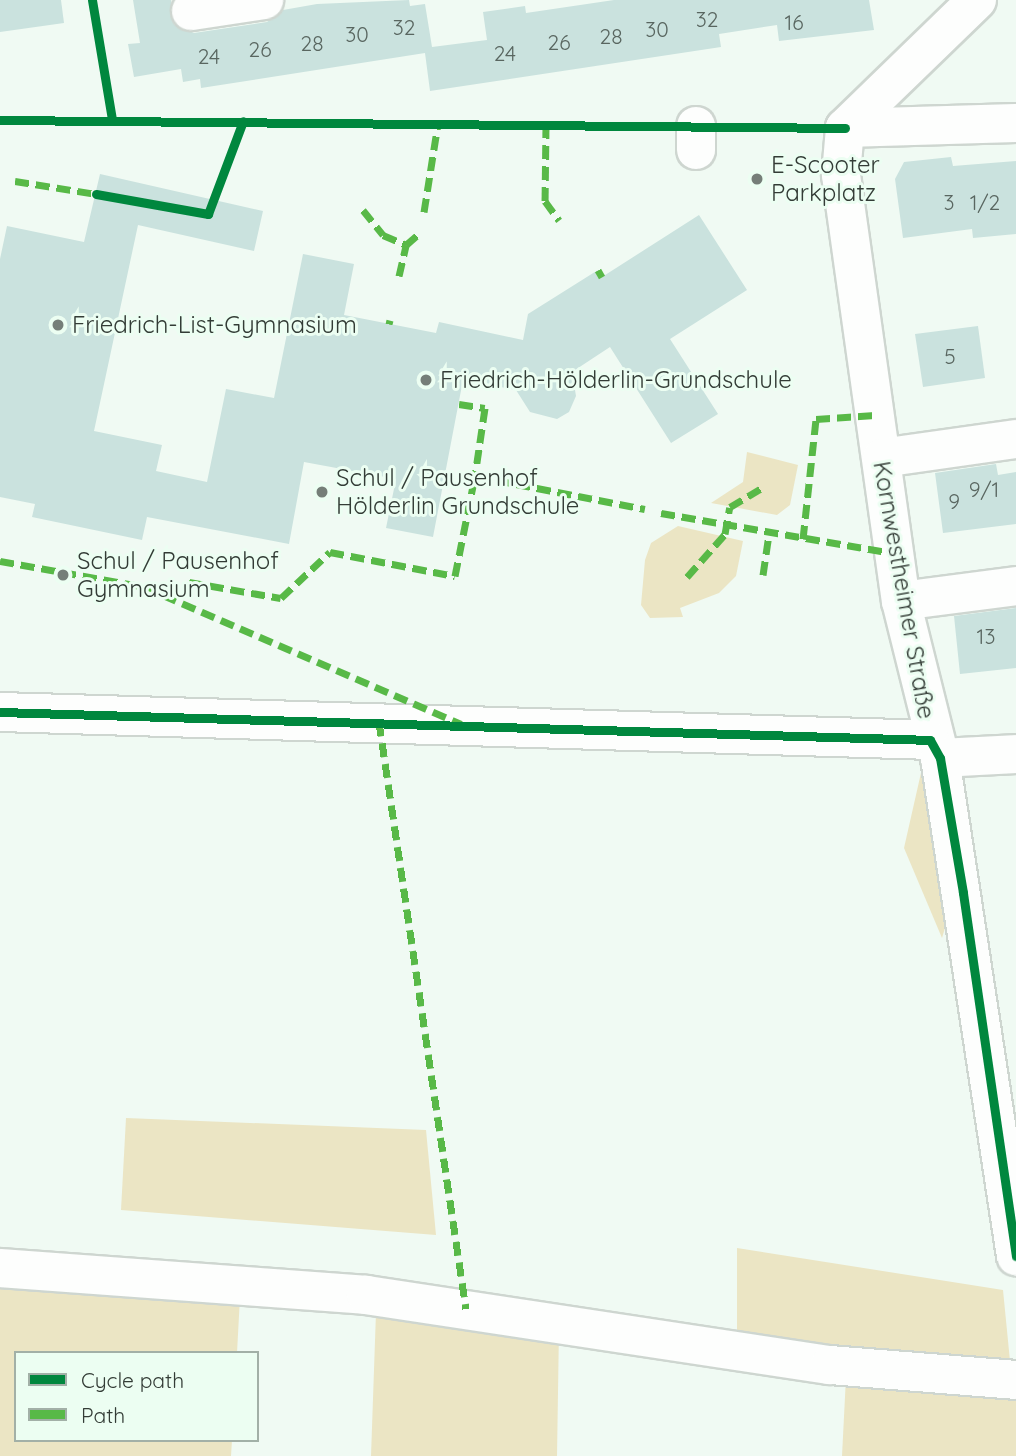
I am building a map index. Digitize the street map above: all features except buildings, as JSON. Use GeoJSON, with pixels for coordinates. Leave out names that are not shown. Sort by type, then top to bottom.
{"type":"FeatureCollection","features":[{"type":"Feature","properties":{"kind":"street"},"geometry":{"type":"LineString","coordinates":[[191,11],[264,0]]}},
{"type":"Feature","properties":{"kind":"street"},"geometry":{"type":"LineString","coordinates":[[845,128],[978,0]]}},
{"type":"Feature","properties":{"kind":"street"},"geometry":{"type":"LineString","coordinates":[[845,128],[1016,123]]}},
{"type":"Feature","properties":{"kind":"street","name":"Kornwestheimer Straße"},"geometry":{"type":"LineString","coordinates":[[845,128],[841,175],[901,601],[935,749],[1016,1256]]}},
{"type":"Feature","properties":{"kind":"street"},"geometry":{"type":"LineString","coordinates":[[882,458],[1016,439]]}},
{"type":"Feature","properties":{"kind":"street"},"geometry":{"type":"LineString","coordinates":[[901,601],[1016,586]]}},
{"type":"Feature","properties":{"kind":"street"},"geometry":{"type":"LineString","coordinates":[[0,712],[1016,754]]}},
{"type":"Feature","properties":{"kind":"street"},"geometry":{"type":"LineString","coordinates":[[0,1268],[366,1295],[830,1365],[1016,1380]]}},
{"type":"Feature","properties":{"kind":"shaded area"},"geometry":{"type":"Polygon","coordinates":[[[747,452],[798,465],[790,505],[777,515],[711,503],[743,482],[747,452]]]}},
{"type":"Feature","properties":{"kind":"shaded area"},"geometry":{"type":"Polygon","coordinates":[[[678,526],[743,541],[736,576],[719,593],[680,608],[683,617],[650,618],[641,605],[645,560],[651,543],[678,526]]]}},
{"type":"Feature","properties":{"kind":"shaded area"},"geometry":{"type":"Polygon","coordinates":[[[923,764],[948,918],[942,938],[904,848],[923,764]]]}},
{"type":"Feature","properties":{"kind":"shaded area"},"geometry":{"type":"Polygon","coordinates":[[[126,1118],[426,1130],[436,1235],[121,1210],[126,1118]]]}},
{"type":"Feature","properties":{"kind":"shaded area"},"geometry":{"type":"Polygon","coordinates":[[[737,1248],[1003,1290],[1010,1361],[1000,1373],[737,1337],[737,1248]]]}},
{"type":"Feature","properties":{"kind":"shaded area"},"geometry":{"type":"Polygon","coordinates":[[[0,1281],[240,1297],[237,1351],[14,1351],[14,1442],[232,1442],[231,1456],[0,1456],[0,1281]]]}},
{"type":"Feature","properties":{"kind":"shaded area"},"geometry":{"type":"Polygon","coordinates":[[[376,1312],[559,1329],[557,1456],[371,1456],[376,1312]]]}},
{"type":"Feature","properties":{"kind":"shaded area"},"geometry":{"type":"Polygon","coordinates":[[[846,1377],[1016,1396],[1016,1456],[842,1456],[846,1377]]]}},
{"type":"Feature","properties":{"kind":"marked path"},"geometry":{"type":"LineString","coordinates":[[424,212],[438,124]]}},
{"type":"Feature","properties":{"kind":"marked path"},"geometry":{"type":"LineString","coordinates":[[546,124],[545,201],[559,220]]}},
{"type":"Feature","properties":{"kind":"marked path"},"geometry":{"type":"LineString","coordinates":[[15,181],[102,195]]}},
{"type":"Feature","properties":{"kind":"marked path"},"geometry":{"type":"LineString","coordinates":[[363,210],[383,235],[406,245]]}},
{"type":"Feature","properties":{"kind":"marked path"},"geometry":{"type":"LineString","coordinates":[[399,276],[406,245],[421,232]]}},
{"type":"Feature","properties":{"kind":"marked path"},"geometry":{"type":"LineString","coordinates":[[598,270],[602,277]]}},
{"type":"Feature","properties":{"kind":"marked path"},"geometry":{"type":"LineString","coordinates":[[389,324],[390,320]]}},
{"type":"Feature","properties":{"kind":"marked path"},"geometry":{"type":"LineString","coordinates":[[459,404],[485,408],[475,476]]}},
{"type":"Feature","properties":{"kind":"marked path"},"geometry":{"type":"LineString","coordinates":[[803,539],[816,419],[875,415]]}},
{"type":"Feature","properties":{"kind":"marked path"},"geometry":{"type":"LineString","coordinates":[[0,561],[186,594],[189,582],[281,598],[330,552],[455,576],[475,476],[645,509]]}},
{"type":"Feature","properties":{"kind":"marked path"},"geometry":{"type":"LineString","coordinates":[[687,577],[725,534],[730,507],[762,488]]}},
{"type":"Feature","properties":{"kind":"marked path"},"geometry":{"type":"LineString","coordinates":[[661,513],[893,553]]}},
{"type":"Feature","properties":{"kind":"marked path"},"geometry":{"type":"LineString","coordinates":[[763,575],[769,534]]}},
{"type":"Feature","properties":{"kind":"marked path"},"geometry":{"type":"LineString","coordinates":[[163,595],[461,724]]}},
{"type":"Feature","properties":{"kind":"marked path"},"geometry":{"type":"LineString","coordinates":[[379,722],[466,1309]]}},
{"type":"Feature","properties":{"kind":"cycle path"},"geometry":{"type":"LineString","coordinates":[[92,0],[112,120]]}},
{"type":"Feature","properties":{"kind":"cycle path"},"geometry":{"type":"LineString","coordinates":[[0,120],[845,128]]}},
{"type":"Feature","properties":{"kind":"cycle path"},"geometry":{"type":"LineString","coordinates":[[96,194],[208,214],[243,121]]}},
{"type":"Feature","properties":{"kind":"cycle path"},"geometry":{"type":"LineString","coordinates":[[0,712],[930,740],[940,758],[963,893],[1016,1256]]}},
{"type":"Feature","properties":{"kind":"place","name":"E-Scooter Parkplatz"},"geometry":{"type":"Point","coordinates":[757,179]}},
{"type":"Feature","properties":{"kind":"place","name":"Friedrich-List-Gymnasium"},"geometry":{"type":"Point","coordinates":[58,325]}},
{"type":"Feature","properties":{"kind":"place","name":"Friedrich-Hölderlin-Grundschule"},"geometry":{"type":"Point","coordinates":[426,380]}},
{"type":"Feature","properties":{"kind":"place","name":"Schul / Pausenhof Hölderlin Grundschule"},"geometry":{"type":"Point","coordinates":[322,492]}},
{"type":"Feature","properties":{"kind":"place","name":"Schul / Pausenhof Gymnasium"},"geometry":{"type":"Point","coordinates":[63,575]}}]}
